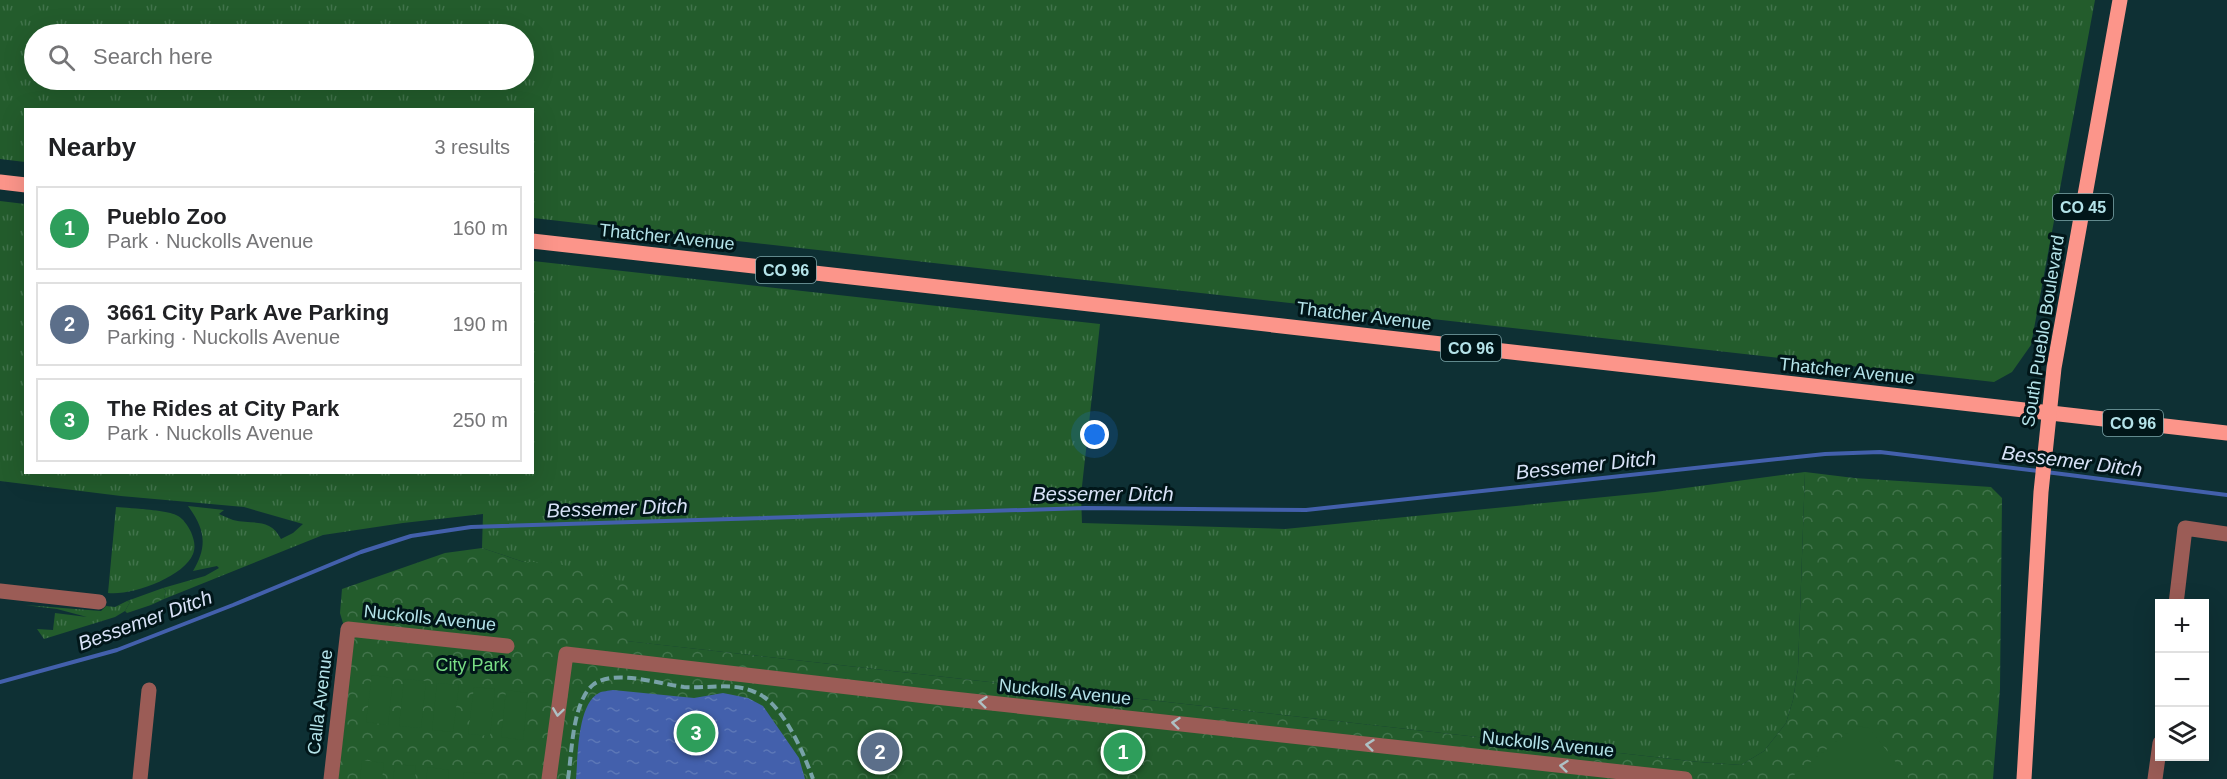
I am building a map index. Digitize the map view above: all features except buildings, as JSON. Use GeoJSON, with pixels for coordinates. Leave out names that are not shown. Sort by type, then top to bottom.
{"type":"FeatureCollection","features":[{"type":"Feature","properties":{"kind":"main road","name":"South Pueblo Boulevard"},"geometry":{"type":"LineString","coordinates":[[2027,775],[2041,492],[2054,368],[2120,0]]}},
{"type":"Feature","properties":{"kind":"main road"},"geometry":{"type":"LineString","coordinates":[[0,182],[24,185]]}},
{"type":"Feature","properties":{"kind":"main road","name":"Thatcher Avenue"},"geometry":{"type":"LineString","coordinates":[[534,242],[2227,433]]}},
{"type":"Feature","properties":{"kind":"street"},"geometry":{"type":"LineString","coordinates":[[2176,599],[2185,528],[2227,534]]}},
{"type":"Feature","properties":{"kind":"street"},"geometry":{"type":"LineString","coordinates":[[0,591],[99,602]]}},
{"type":"Feature","properties":{"kind":"street","name":"Nuckolls Avenue"},"geometry":{"type":"LineString","coordinates":[[348,629],[507,646]]}},
{"type":"Feature","properties":{"kind":"street","name":"Calla Avenue"},"geometry":{"type":"LineString","coordinates":[[331,779],[348,629]]}},
{"type":"Feature","properties":{"kind":"street","name":"Nuckolls Avenue"},"geometry":{"type":"LineString","coordinates":[[549,779],[566,654],[1685,779]]}},
{"type":"Feature","properties":{"kind":"street"},"geometry":{"type":"LineString","coordinates":[[140,779],[149,690]]}},
{"type":"Feature","properties":{"kind":"street"},"geometry":{"type":"LineString","coordinates":[[2155,779],[2158,761]]}},
{"type":"Feature","properties":{"kind":"green space"},"geometry":{"type":"Polygon","coordinates":[[[0,0],[2095,0],[2031,345],[2012,372],[1994,382],[534,218],[534,108],[24,108],[24,162],[0,159],[0,0]]]}},
{"type":"Feature","properties":{"kind":"green space"},"geometry":{"type":"Polygon","coordinates":[[[0,201],[24,204],[24,474],[534,474],[534,261],[1100,324],[1081,495],[1082,523],[1285,529],[1655,492],[1805,472],[1798,668],[1793,700],[1786,723],[1764,751],[1741,765],[1699,762],[626,641],[551,562],[524,562],[482,548],[483,514],[323,535],[164,599],[166,591],[163,588],[205,576],[219,568],[217,566],[193,571],[201,554],[202,538],[198,522],[188,506],[224,510],[219,514],[233,520],[260,523],[272,527],[281,539],[293,533],[303,524],[244,507],[121,496],[0,481],[0,201]]]}},
{"type":"Feature","properties":{"kind":"green space","name":"City Park"},"geometry":{"type":"Polygon","coordinates":[[[1805,472],[1854,478],[1991,487],[2002,498],[2000,689],[1993,779],[338,779],[352,654],[340,613],[342,589],[445,553],[482,548],[524,562],[551,562],[632,584],[627,641],[1741,765],[1764,751],[1786,723],[1793,700],[1798,668],[1805,472]]]}},
{"type":"Feature","properties":{"kind":"green space"},"geometry":{"type":"Polygon","coordinates":[[[116,507],[164,512],[181,518],[190,530],[194,543],[193,554],[188,562],[156,583],[130,591],[108,593],[116,507]]]}},
{"type":"Feature","properties":{"kind":"green space"},"geometry":{"type":"Polygon","coordinates":[[[163,588],[166,591],[164,599],[127,613],[125,611],[130,602],[127,601],[163,588]]]}},
{"type":"Feature","properties":{"kind":"green space"},"geometry":{"type":"Polygon","coordinates":[[[127,601],[130,602],[125,611],[115,617],[44,639],[37,629],[53,630],[55,613],[87,617],[57,609],[25,605],[101,611],[106,606],[115,607],[127,601]]]}},
{"type":"Feature","properties":{"kind":"green space"},"geometry":{"type":"Polygon","coordinates":[[[372,675],[393,678],[388,725],[366,722],[372,675]]]}},
{"type":"Feature","properties":{"kind":"green space"},"geometry":{"type":"Polygon","coordinates":[[[404,679],[426,681],[421,728],[399,726],[404,679]]]}},
{"type":"Feature","properties":{"kind":"green space"},"geometry":{"type":"Polygon","coordinates":[[[437,683],[459,685],[453,732],[432,730],[437,683]]]}},
{"type":"Feature","properties":{"kind":"green space"},"geometry":{"type":"Polygon","coordinates":[[[474,687],[495,689],[490,736],[468,734],[474,687]]]}},
{"type":"Feature","properties":{"kind":"green space"},"geometry":{"type":"Polygon","coordinates":[[[506,690],[528,693],[523,740],[501,737],[506,690]]]}},
{"type":"Feature","properties":{"kind":"green space"},"geometry":{"type":"Polygon","coordinates":[[[1856,726],[1869,728],[1909,779],[1789,779],[1856,726]]]}},
{"type":"Feature","properties":{"kind":"green space"},"geometry":{"type":"Polygon","coordinates":[[[362,760],[384,763],[382,779],[360,779],[362,760]]]}},
{"type":"Feature","properties":{"kind":"green space"},"geometry":{"type":"Polygon","coordinates":[[[395,764],[416,766],[415,779],[393,779],[395,764]]]}},
{"type":"Feature","properties":{"kind":"green space"},"geometry":{"type":"Polygon","coordinates":[[[428,767],[449,770],[448,779],[426,779],[428,767]]]}},
{"type":"Feature","properties":{"kind":"green space"},"geometry":{"type":"Polygon","coordinates":[[[464,772],[485,774],[485,779],[463,779],[464,772]]]}},
{"type":"Feature","properties":{"kind":"water"},"geometry":{"type":"Polygon","coordinates":[[[613,690],[694,698],[723,693],[748,698],[763,706],[799,758],[805,779],[576,779],[578,745],[586,708],[599,693],[613,690]]]}},
{"type":"Feature","properties":{"kind":"waterway","name":"Bessemer Ditch"},"geometry":{"type":"LineString","coordinates":[[0,682],[117,650],[361,552],[411,536],[471,527],[1085,508],[1306,510],[1825,454],[1880,452],[2039,471]]}},
{"type":"Feature","properties":{"kind":"waterway","name":"Bessemer Ditch"},"geometry":{"type":"LineString","coordinates":[[2046,472],[2227,495]]}},
{"type":"Feature","properties":{"kind":"railway"},"geometry":{"type":"LineString","coordinates":[[568,779],[574,728],[581,702],[594,684],[614,678],[638,679],[684,687],[735,687],[764,697],[787,723],[813,779]]}},
{"type":"Feature","properties":{"kind":"place","name":"The Rides at City Park"},"geometry":{"type":"Point","coordinates":[696,733]}},
{"type":"Feature","properties":{"kind":"place","name":"3661 City Park Ave Parking"},"geometry":{"type":"Point","coordinates":[880,752]}},
{"type":"Feature","properties":{"kind":"place","name":"Pueblo Zoo"},"geometry":{"type":"Point","coordinates":[1123,752]}}]}
